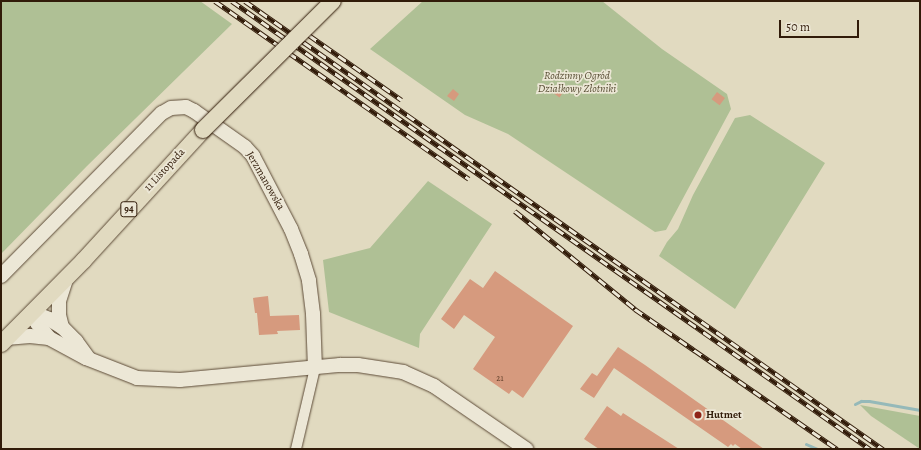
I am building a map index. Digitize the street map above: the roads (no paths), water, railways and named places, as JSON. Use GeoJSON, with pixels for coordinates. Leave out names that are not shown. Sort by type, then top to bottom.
{"type":"FeatureCollection","features":[{"type":"Feature","properties":{"kind":"main road","name":"11 Listopada"},"geometry":{"type":"LineString","coordinates":[[4,341],[67,277],[192,142],[333,1]]}},
{"type":"Feature","properties":{"kind":"street","name":"Jerzmanowska"},"geometry":{"type":"LineString","coordinates":[[1,276],[162,113],[171,108],[186,107],[245,147],[253,156],[291,229],[301,254],[309,281],[314,314],[315,368]]}},
{"type":"Feature","properties":{"kind":"street"},"geometry":{"type":"LineString","coordinates":[[62,327],[59,301],[67,277]]}},
{"type":"Feature","properties":{"kind":"street"},"geometry":{"type":"LineString","coordinates":[[32,312],[49,319],[62,327],[76,341],[89,359]]}},
{"type":"Feature","properties":{"kind":"street"},"geometry":{"type":"LineString","coordinates":[[32,312],[37,323],[49,338]]}},
{"type":"Feature","properties":{"kind":"street"},"geometry":{"type":"LineString","coordinates":[[4,341],[30,336],[49,338],[89,359],[124,374],[137,378],[155,380],[180,380],[358,365],[403,372],[434,386],[526,449]]}},
{"type":"Feature","properties":{"kind":"street"},"geometry":{"type":"LineString","coordinates":[[296,449],[315,368]]}},
{"type":"Feature","properties":{"kind":"waterway"},"geometry":{"type":"LineString","coordinates":[[855,404],[861,401],[869,401],[920,410]]}},
{"type":"Feature","properties":{"kind":"waterway"},"geometry":{"type":"LineString","coordinates":[[806,444],[817,449]]}},
{"type":"Feature","properties":{"kind":"railway"},"geometry":{"type":"LineString","coordinates":[[215,1],[469,179]]}},
{"type":"Feature","properties":{"kind":"railway"},"geometry":{"type":"LineString","coordinates":[[232,1],[870,449]]}},
{"type":"Feature","properties":{"kind":"railway"},"geometry":{"type":"LineString","coordinates":[[245,1],[883,449]]}},
{"type":"Feature","properties":{"kind":"railway"},"geometry":{"type":"LineString","coordinates":[[309,35],[402,100]]}},
{"type":"Feature","properties":{"kind":"railway"},"geometry":{"type":"LineString","coordinates":[[515,211],[635,309],[837,449]]}},
{"type":"Feature","properties":{"kind":"place","name":"Hutmet"},"geometry":{"type":"Point","coordinates":[698,415]}},
{"type":"Feature","properties":{"kind":"park label","name":"Rodzinny Ogród Działkowy Złotniki"},"geometry":{"type":"Point","coordinates":[577,83]}}]}
